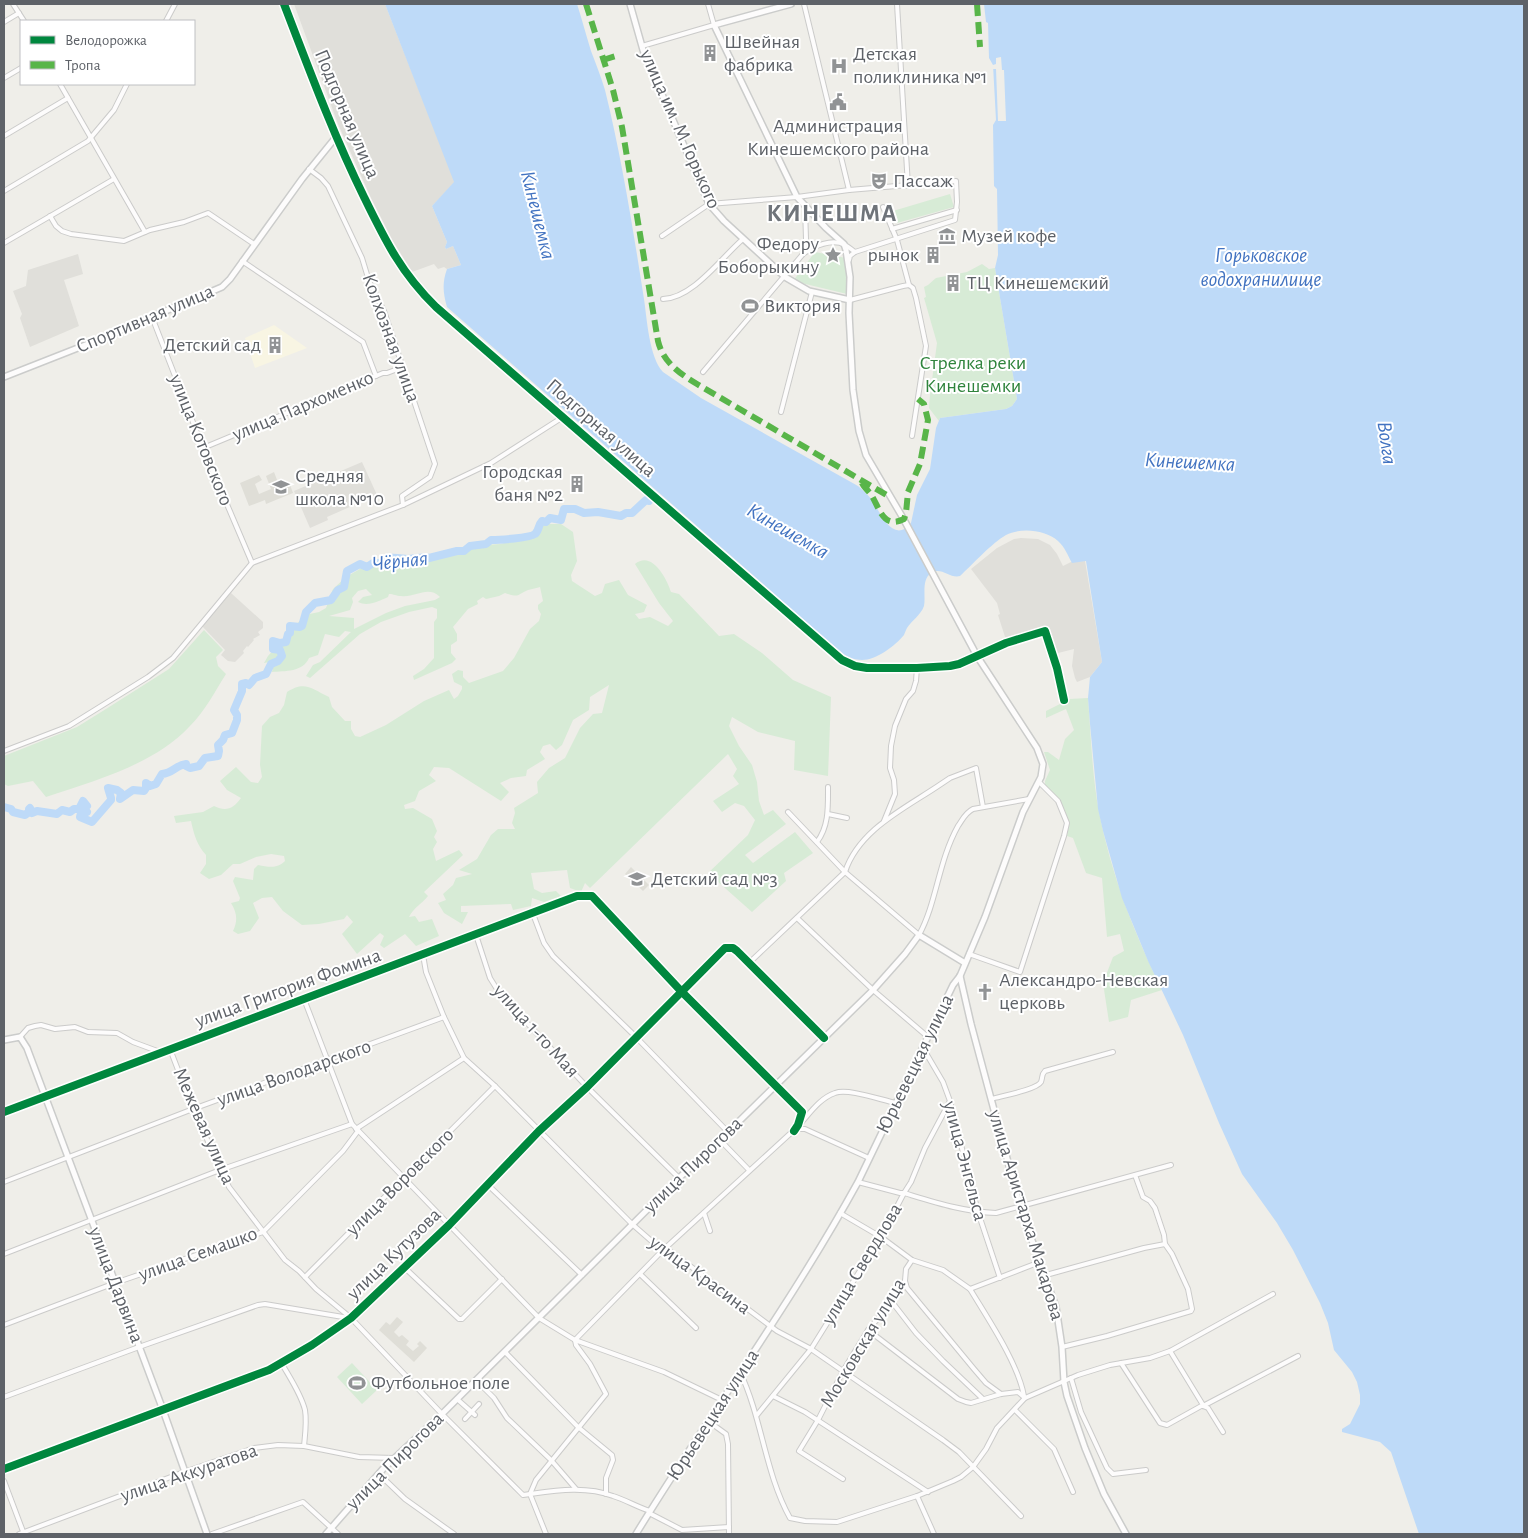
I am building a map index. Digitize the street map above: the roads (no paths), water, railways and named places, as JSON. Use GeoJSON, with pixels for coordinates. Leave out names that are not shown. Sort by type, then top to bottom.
{"type":"FeatureCollection","features":[{"type":"Feature","properties":{"kind":"street"},"geometry":{"type":"LineString","coordinates":[[13,4],[23,20]]}},
{"type":"Feature","properties":{"kind":"street"},"geometry":{"type":"LineString","coordinates":[[167,20],[175,4]]}},
{"type":"Feature","properties":{"kind":"street","name":"Подгорная улица"},"geometry":{"type":"LineString","coordinates":[[284,4],[336,137],[387,243],[412,282],[436,307],[842,660],[863,668],[950,666],[1006,643],[1045,631],[1057,668],[1064,700]]}},
{"type":"Feature","properties":{"kind":"street","name":"улица им. М.Горького"},"geometry":{"type":"LineString","coordinates":[[630,4],[642,46],[709,204],[724,221],[785,277],[812,292],[850,300],[909,285]]}},
{"type":"Feature","properties":{"kind":"street"},"geometry":{"type":"LineString","coordinates":[[708,4],[714,26],[797,197],[844,244],[856,252]]}},
{"type":"Feature","properties":{"kind":"street"},"geometry":{"type":"LineString","coordinates":[[642,46],[790,4]]}},
{"type":"Feature","properties":{"kind":"street"},"geometry":{"type":"LineString","coordinates":[[804,4],[849,190]]}},
{"type":"Feature","properties":{"kind":"street"},"geometry":{"type":"LineString","coordinates":[[897,4],[908,186]]}},
{"type":"Feature","properties":{"kind":"street"},"geometry":{"type":"LineString","coordinates":[[4,22],[19,13]]}},
{"type":"Feature","properties":{"kind":"street"},"geometry":{"type":"LineString","coordinates":[[4,78],[20,69]]}},
{"type":"Feature","properties":{"kind":"street"},"geometry":{"type":"LineString","coordinates":[[61,85],[145,232]]}},
{"type":"Feature","properties":{"kind":"street"},"geometry":{"type":"LineString","coordinates":[[4,191],[91,138],[114,110],[126,85]]}},
{"type":"Feature","properties":{"kind":"street"},"geometry":{"type":"LineString","coordinates":[[4,136],[68,98]]}},
{"type":"Feature","properties":{"kind":"street","name":"Спортивная улица"},"geometry":{"type":"LineString","coordinates":[[4,377],[222,287],[228,282],[309,169],[336,137]]}},
{"type":"Feature","properties":{"kind":"street","name":"Колхозная улица"},"geometry":{"type":"LineString","coordinates":[[309,169],[328,186],[362,258],[373,290],[384,311],[435,464],[430,477],[402,496],[403,505]]}},
{"type":"Feature","properties":{"kind":"street"},"geometry":{"type":"LineString","coordinates":[[4,243],[114,179]]}},
{"type":"Feature","properties":{"kind":"street"},"geometry":{"type":"LineString","coordinates":[[662,236],[709,204],[956,181],[955,220],[856,252],[850,256],[849,260]]}},
{"type":"Feature","properties":{"kind":"street"},"geometry":{"type":"LineString","coordinates":[[803,254],[806,239],[805,207]]}},
{"type":"Feature","properties":{"kind":"street"},"geometry":{"type":"LineString","coordinates":[[883,207],[896,240],[909,285],[913,288],[926,346],[912,436]]}},
{"type":"Feature","properties":{"kind":"street"},"geometry":{"type":"LineString","coordinates":[[892,229],[956,210]]}},
{"type":"Feature","properties":{"kind":"street"},"geometry":{"type":"LineString","coordinates":[[50,216],[56,226],[62,231],[71,234],[124,241],[158,227],[184,222],[208,213],[254,244]]}},
{"type":"Feature","properties":{"kind":"street"},"geometry":{"type":"LineString","coordinates":[[663,299],[693,288],[742,239]]}},
{"type":"Feature","properties":{"kind":"street"},"geometry":{"type":"LineString","coordinates":[[703,372],[803,254],[823,244],[844,244]]}},
{"type":"Feature","properties":{"kind":"street","name":"Юрьевецкая улица"},"geometry":{"type":"LineString","coordinates":[[636,1534],[770,1326],[858,1182],[953,985],[966,963],[985,917],[1015,832],[1043,770],[1043,764],[1036,748],[977,656],[903,518],[869,461],[861,443],[853,390],[849,313],[849,260],[844,244]]}},
{"type":"Feature","properties":{"kind":"street"},"geometry":{"type":"LineString","coordinates":[[242,261],[363,342],[376,376]]}},
{"type":"Feature","properties":{"kind":"street"},"geometry":{"type":"LineString","coordinates":[[781,412],[812,292]]}},
{"type":"Feature","properties":{"kind":"street","name":"улица Котовского"},"geometry":{"type":"LineString","coordinates":[[152,317],[252,563]]}},
{"type":"Feature","properties":{"kind":"street","name":"улица Пархоменко"},"geometry":{"type":"LineString","coordinates":[[204,448],[383,373],[403,367]]}},
{"type":"Feature","properties":{"kind":"street"},"geometry":{"type":"LineString","coordinates":[[4,751],[69,726],[163,667],[173,658],[252,563],[403,505],[491,464],[563,417]]}},
{"type":"Feature","properties":{"kind":"street"},"geometry":{"type":"LineString","coordinates":[[883,823],[895,794],[894,780],[890,768],[891,746],[895,726],[906,698],[913,691],[916,681],[916,668]]}},
{"type":"Feature","properties":{"kind":"street"},"geometry":{"type":"LineString","coordinates":[[824,1038],[749,963],[845,872],[849,860],[865,838],[883,823],[950,778],[976,768],[983,807]]}},
{"type":"Feature","properties":{"kind":"street"},"geometry":{"type":"LineString","coordinates":[[970,954],[1020,972],[1067,823],[1058,801],[1039,782]]}},
{"type":"Feature","properties":{"kind":"street"},"geometry":{"type":"LineString","coordinates":[[817,842],[821,837],[828,814],[828,787]]}},
{"type":"Feature","properties":{"kind":"street","name":"улица Пирогова"},"geometry":{"type":"LineString","coordinates":[[326,1534],[394,1458],[442,1414],[632,1224],[873,990],[905,954],[919,936],[949,843],[966,813],[973,809],[1030,799]]}},
{"type":"Feature","properties":{"kind":"street"},"geometry":{"type":"LineString","coordinates":[[788,812],[845,872],[919,936],[966,963]]}},
{"type":"Feature","properties":{"kind":"street"},"geometry":{"type":"LineString","coordinates":[[828,814],[847,818]]}},
{"type":"Feature","properties":{"kind":"street","name":"улица Григория Фомина"},"geometry":{"type":"LineString","coordinates":[[4,1112],[584,895],[592,896],[681,991]]}},
{"type":"Feature","properties":{"kind":"street"},"geometry":{"type":"LineString","coordinates":[[533,914],[544,943],[553,956],[636,1037],[728,1132]]}},
{"type":"Feature","properties":{"kind":"street"},"geometry":{"type":"LineString","coordinates":[[797,918],[873,990],[928,1037]]}},
{"type":"Feature","properties":{"kind":"street","name":"улица 1-го Мая"},"geometry":{"type":"LineString","coordinates":[[476,935],[490,978],[500,994],[587,1087],[679,1178]]}},
{"type":"Feature","properties":{"kind":"street","name":"улица Кутузова"},"geometry":{"type":"LineString","coordinates":[[4,1468],[282,1364],[312,1345],[351,1318],[405,1268],[539,1131],[587,1087],[721,950],[729,947],[737,951],[749,963]]}},
{"type":"Feature","properties":{"kind":"street","name":"улица Красина"},"geometry":{"type":"LineString","coordinates":[[423,954],[426,972],[444,1017],[464,1058],[495,1086],[632,1224],[656,1246],[666,1248],[777,1331],[811,1349],[843,1370],[959,1452],[1021,1516]]}},
{"type":"Feature","properties":{"kind":"street","name":"улица Аристарха Макарова"},"geometry":{"type":"LineString","coordinates":[[960,976],[1020,1207],[1056,1307],[1067,1396],[1088,1456],[1111,1508],[1126,1534]]}},
{"type":"Feature","properties":{"kind":"street"},"geometry":{"type":"LineString","coordinates":[[681,991],[802,1112],[798,1125]]}},
{"type":"Feature","properties":{"kind":"street"},"geometry":{"type":"LineString","coordinates":[[304,999],[352,1124],[540,1318],[575,1340],[656,1368],[722,1400]]}},
{"type":"Feature","properties":{"kind":"street","name":"улица Володарского"},"geometry":{"type":"LineString","coordinates":[[4,1182],[444,1017]]}},
{"type":"Feature","properties":{"kind":"street"},"geometry":{"type":"LineString","coordinates":[[4,1040],[20,1037],[28,1028],[41,1025],[55,1029],[75,1027],[88,1032],[117,1033],[133,1042],[161,1052]]}},
{"type":"Feature","properties":{"kind":"street","name":"улица Дарвина"},"geometry":{"type":"LineString","coordinates":[[20,1037],[27,1048],[207,1534]]}},
{"type":"Feature","properties":{"kind":"street","name":"улица Энгельса"},"geometry":{"type":"LineString","coordinates":[[923,1048],[943,1082],[950,1101],[978,1212],[1000,1278]]}},
{"type":"Feature","properties":{"kind":"street","name":"Межевая улица"},"geometry":{"type":"LineString","coordinates":[[170,1049],[193,1110],[229,1187],[289,1265],[299,1271],[316,1289],[351,1318],[442,1414],[523,1495],[530,1494]]}},
{"type":"Feature","properties":{"kind":"street"},"geometry":{"type":"LineString","coordinates":[[991,1099],[1035,1087],[1041,1081],[1042,1074],[1045,1071],[1113,1052]]}},
{"type":"Feature","properties":{"kind":"street","name":"улица Семашко"},"geometry":{"type":"LineString","coordinates":[[4,1325],[115,1283],[263,1232],[343,1151],[357,1130],[464,1058]]}},
{"type":"Feature","properties":{"kind":"street","name":"улица Воровского"},"geometry":{"type":"LineString","coordinates":[[305,1277],[495,1086]]}},
{"type":"Feature","properties":{"kind":"street"},"geometry":{"type":"LineString","coordinates":[[575,1340],[666,1248],[794,1130],[822,1100],[836,1092],[896,1103]]}},
{"type":"Feature","properties":{"kind":"street","name":"улица Свердлова"},"geometry":{"type":"LineString","coordinates":[[757,1415],[811,1349],[881,1237],[904,1193],[912,1182],[925,1148],[950,1101]]}},
{"type":"Feature","properties":{"kind":"street"},"geometry":{"type":"LineString","coordinates":[[4,1254],[220,1170],[352,1124]]}},
{"type":"Feature","properties":{"kind":"street"},"geometry":{"type":"LineString","coordinates":[[794,1130],[805,1130],[869,1158]]}},
{"type":"Feature","properties":{"kind":"street"},"geometry":{"type":"LineString","coordinates":[[720,1140],[749,1170]]}},
{"type":"Feature","properties":{"kind":"street"},"geometry":{"type":"LineString","coordinates":[[858,1182],[954,1208],[996,1213],[1171,1165]]}},
{"type":"Feature","properties":{"kind":"street"},"geometry":{"type":"LineString","coordinates":[[1062,1347],[1107,1336],[1191,1311],[1193,1306],[1188,1289],[1172,1254],[1165,1244],[1155,1208],[1150,1201],[1143,1197],[1135,1174]]}},
{"type":"Feature","properties":{"kind":"street"},"geometry":{"type":"LineString","coordinates":[[488,1185],[582,1275]]}},
{"type":"Feature","properties":{"kind":"street"},"geometry":{"type":"LineString","coordinates":[[704,1213],[710,1232]]}},
{"type":"Feature","properties":{"kind":"street"},"geometry":{"type":"LineString","coordinates":[[840,1213],[881,1237],[912,1260],[943,1270],[970,1289],[998,1337],[1021,1383],[1024,1397]]}},
{"type":"Feature","properties":{"kind":"street"},"geometry":{"type":"LineString","coordinates":[[1046,1275],[1165,1244]]}},
{"type":"Feature","properties":{"kind":"street","name":"Московская улица"},"geometry":{"type":"LineString","coordinates":[[843,1479],[799,1452],[818,1420],[843,1370],[868,1330],[892,1302],[904,1281],[906,1269],[912,1260]]}},
{"type":"Feature","properties":{"kind":"street"},"geometry":{"type":"LineString","coordinates":[[970,1289],[1040,1262]]}},
{"type":"Feature","properties":{"kind":"street"},"geometry":{"type":"LineString","coordinates":[[405,1268],[459,1320],[502,1280]]}},
{"type":"Feature","properties":{"kind":"street"},"geometry":{"type":"LineString","coordinates":[[640,1274],[696,1328]]}},
{"type":"Feature","properties":{"kind":"street"},"geometry":{"type":"LineString","coordinates":[[904,1281],[907,1288],[986,1383],[1001,1394]]}},
{"type":"Feature","properties":{"kind":"street"},"geometry":{"type":"LineString","coordinates":[[740,1372],[757,1415],[761,1436],[779,1494],[790,1518],[805,1521],[837,1522],[917,1496],[961,1477],[973,1467],[986,1449],[997,1428],[1015,1410],[1024,1397],[1110,1365],[1150,1358],[1170,1351],[1273,1294]]}},
{"type":"Feature","properties":{"kind":"street"},"geometry":{"type":"LineString","coordinates":[[892,1302],[922,1340],[983,1399]]}},
{"type":"Feature","properties":{"kind":"street"},"geometry":{"type":"LineString","coordinates":[[4,1397],[258,1305],[265,1304],[351,1318]]}},
{"type":"Feature","properties":{"kind":"street"},"geometry":{"type":"LineString","coordinates":[[868,1330],[958,1399],[971,1403],[1001,1394],[1018,1392],[1024,1397]]}},
{"type":"Feature","properties":{"kind":"street"},"geometry":{"type":"LineString","coordinates":[[546,1534],[530,1494],[536,1480],[606,1394],[590,1364],[576,1346],[575,1340]]}},
{"type":"Feature","properties":{"kind":"street"},"geometry":{"type":"LineString","coordinates":[[1170,1351],[1203,1402],[1203,1406]]}},
{"type":"Feature","properties":{"kind":"street"},"geometry":{"type":"LineString","coordinates":[[505,1352],[578,1427],[614,1458],[606,1478],[606,1494]]}},
{"type":"Feature","properties":{"kind":"street"},"geometry":{"type":"LineString","coordinates":[[1121,1363],[1160,1423],[1167,1425],[1298,1356]]}},
{"type":"Feature","properties":{"kind":"street"},"geometry":{"type":"LineString","coordinates":[[282,1364],[300,1397],[305,1411],[304,1446]]}},
{"type":"Feature","properties":{"kind":"street"},"geometry":{"type":"LineString","coordinates":[[1071,1378],[1081,1412],[1107,1468],[1113,1474],[1146,1470]]}},
{"type":"Feature","properties":{"kind":"street"},"geometry":{"type":"LineString","coordinates":[[476,1380],[494,1398],[507,1418],[551,1460],[576,1489]]}},
{"type":"Feature","properties":{"kind":"street"},"geometry":{"type":"LineString","coordinates":[[773,1396],[818,1420],[928,1492]]}},
{"type":"Feature","properties":{"kind":"street"},"geometry":{"type":"LineString","coordinates":[[457,1399],[473,1414]]}},
{"type":"Feature","properties":{"kind":"street"},"geometry":{"type":"LineString","coordinates":[[465,1419],[473,1414],[479,1404]]}},
{"type":"Feature","properties":{"kind":"street"},"geometry":{"type":"LineString","coordinates":[[1203,1406],[1208,1408],[1223,1432]]}},
{"type":"Feature","properties":{"kind":"street"},"geometry":{"type":"LineString","coordinates":[[1015,1410],[1054,1449],[1073,1492]]}},
{"type":"Feature","properties":{"kind":"street"},"geometry":{"type":"LineString","coordinates":[[708,1421],[726,1434],[728,1444],[729,1534]]}},
{"type":"Feature","properties":{"kind":"street","name":"улица Аккуратова"},"geometry":{"type":"LineString","coordinates":[[22,1534],[184,1472],[254,1448],[278,1445],[304,1446],[359,1457],[394,1458]]}},
{"type":"Feature","properties":{"kind":"street"},"geometry":{"type":"LineString","coordinates":[[379,1474],[405,1499],[454,1534]]}},
{"type":"Feature","properties":{"kind":"street"},"geometry":{"type":"LineString","coordinates":[[4,1481],[22,1534]]}},
{"type":"Feature","properties":{"kind":"street"},"geometry":{"type":"LineString","coordinates":[[530,1494],[576,1489],[606,1494],[649,1512],[682,1530],[729,1527]]}},
{"type":"Feature","properties":{"kind":"street"},"geometry":{"type":"LineString","coordinates":[[917,1496],[934,1534]]}},
{"type":"Feature","properties":{"kind":"street"},"geometry":{"type":"LineString","coordinates":[[212,1534],[303,1502],[338,1534]]}},
{"type":"Feature","properties":{"kind":"water","name":"Горьковское водохранилище"},"geometry":{"type":"Polygon","coordinates":[[[385,4],[577,4],[605,90],[611,116],[631,220],[649,337],[658,365],[663,372],[701,398],[858,486],[872,500],[888,524],[893,529],[898,530],[904,529],[911,523],[917,495],[930,469],[936,428],[940,418],[1006,409],[1012,406],[1017,399],[995,268],[998,255],[997,189],[994,186],[993,125],[996,120],[993,65],[989,58],[988,23],[986,22],[984,4],[1524,4],[1524,1534],[1419,1534],[1391,1452],[1380,1442],[1342,1432],[1342,1429],[1350,1424],[1360,1404],[1357,1382],[1352,1372],[1334,1350],[1328,1323],[1320,1303],[1293,1250],[1277,1223],[1242,1174],[1122,898],[1098,809],[1088,698],[1090,677],[1102,662],[1086,561],[1072,563],[1060,543],[1047,534],[1026,530],[1006,535],[960,576],[953,576],[938,571],[931,573],[925,584],[923,609],[896,644],[873,658],[862,660],[843,654],[447,307],[444,279],[447,269],[461,265],[453,246],[446,249],[445,247],[447,242],[432,206],[454,182],[385,4]]]}},
{"type":"Feature","properties":{"kind":"waterway","name":"Чёрная"},"geometry":{"type":"LineString","coordinates":[[4,807],[25,815],[29,812],[30,808],[32,813],[37,811],[57,814],[62,810],[70,812],[74,809],[79,809],[83,801],[87,806],[83,809],[87,812],[81,813],[80,817],[92,822],[111,800],[108,788],[121,793],[120,799],[133,790],[144,791],[146,783],[150,786],[156,784],[162,774],[180,766],[186,764],[190,768],[199,766],[205,758],[218,756],[218,745],[225,735],[232,733],[237,720],[234,710],[242,691],[242,684],[246,683],[249,685],[255,678],[266,674],[271,664],[278,661],[282,656],[280,650],[273,649],[273,641],[286,642],[290,633],[290,626],[302,626],[306,612],[315,603],[331,600],[338,590],[344,587],[347,571],[360,564],[367,567],[373,563],[380,563],[390,558],[429,558],[464,551],[470,546],[486,544],[491,540],[532,535],[536,533],[542,521],[546,522],[550,518],[561,520],[564,509],[575,509],[584,513],[598,512],[621,516],[626,513],[632,513],[646,500],[649,501],[651,498]]}},
{"type":"Feature","properties":{"kind":"place","name":"Швейная фабрика"},"geometry":{"type":"Point","coordinates":[710,53]}},
{"type":"Feature","properties":{"kind":"place","name":"Детская поликлиника №1"},"geometry":{"type":"Point","coordinates":[839,66]}},
{"type":"Feature","properties":{"kind":"place","name":"Администрация Кинешемского района"},"geometry":{"type":"Point","coordinates":[838,102]}},
{"type":"Feature","properties":{"kind":"place","name":"Пассаж"},"geometry":{"type":"Point","coordinates":[879,181]}},
{"type":"Feature","properties":{"kind":"place","name":"Музей кофе"},"geometry":{"type":"Point","coordinates":[947,236]}},
{"type":"Feature","properties":{"kind":"place","name":"Федору Боборыкину"},"geometry":{"type":"Point","coordinates":[833,255]}},
{"type":"Feature","properties":{"kind":"place","name":"рынок"},"geometry":{"type":"Point","coordinates":[933,255]}},
{"type":"Feature","properties":{"kind":"place","name":"ТЦ Кинешемский"},"geometry":{"type":"Point","coordinates":[953,283]}},
{"type":"Feature","properties":{"kind":"place","name":"Виктория"},"geometry":{"type":"Point","coordinates":[750,306]}},
{"type":"Feature","properties":{"kind":"place","name":"Детский сад"},"geometry":{"type":"Point","coordinates":[275,345]}},
{"type":"Feature","properties":{"kind":"place","name":"Городская баня №2"},"geometry":{"type":"Point","coordinates":[577,484]}},
{"type":"Feature","properties":{"kind":"place","name":"Средняя школа №10"},"geometry":{"type":"Point","coordinates":[281,487]}},
{"type":"Feature","properties":{"kind":"place","name":"Детский сад №3"},"geometry":{"type":"Point","coordinates":[637,879]}},
{"type":"Feature","properties":{"kind":"place","name":"Александро-Невская церковь"},"geometry":{"type":"Point","coordinates":[985,992]}},
{"type":"Feature","properties":{"kind":"place","name":"Футбольное поле"},"geometry":{"type":"Point","coordinates":[357,1383]}},
{"type":"Feature","properties":{"kind":"district","name":"КИНЕШМА"},"geometry":{"type":"Point","coordinates":[832,213]}},
{"type":"Feature","properties":{"kind":"water label","name":"Кинешемка"},"geometry":{"type":"Point","coordinates":[538,215]}},
{"type":"Feature","properties":{"kind":"water label","name":"Волга"},"geometry":{"type":"Point","coordinates":[1387,443]}},
{"type":"Feature","properties":{"kind":"water label","name":"Кинешемка"},"geometry":{"type":"Point","coordinates":[1190,462]}},
{"type":"Feature","properties":{"kind":"water label","name":"Кинешемка"},"geometry":{"type":"Point","coordinates":[788,531]}},
{"type":"Feature","properties":{"kind":"park label","name":"Стрелка реки Кинешемки"},"geometry":{"type":"Point","coordinates":[973,374]}}]}
